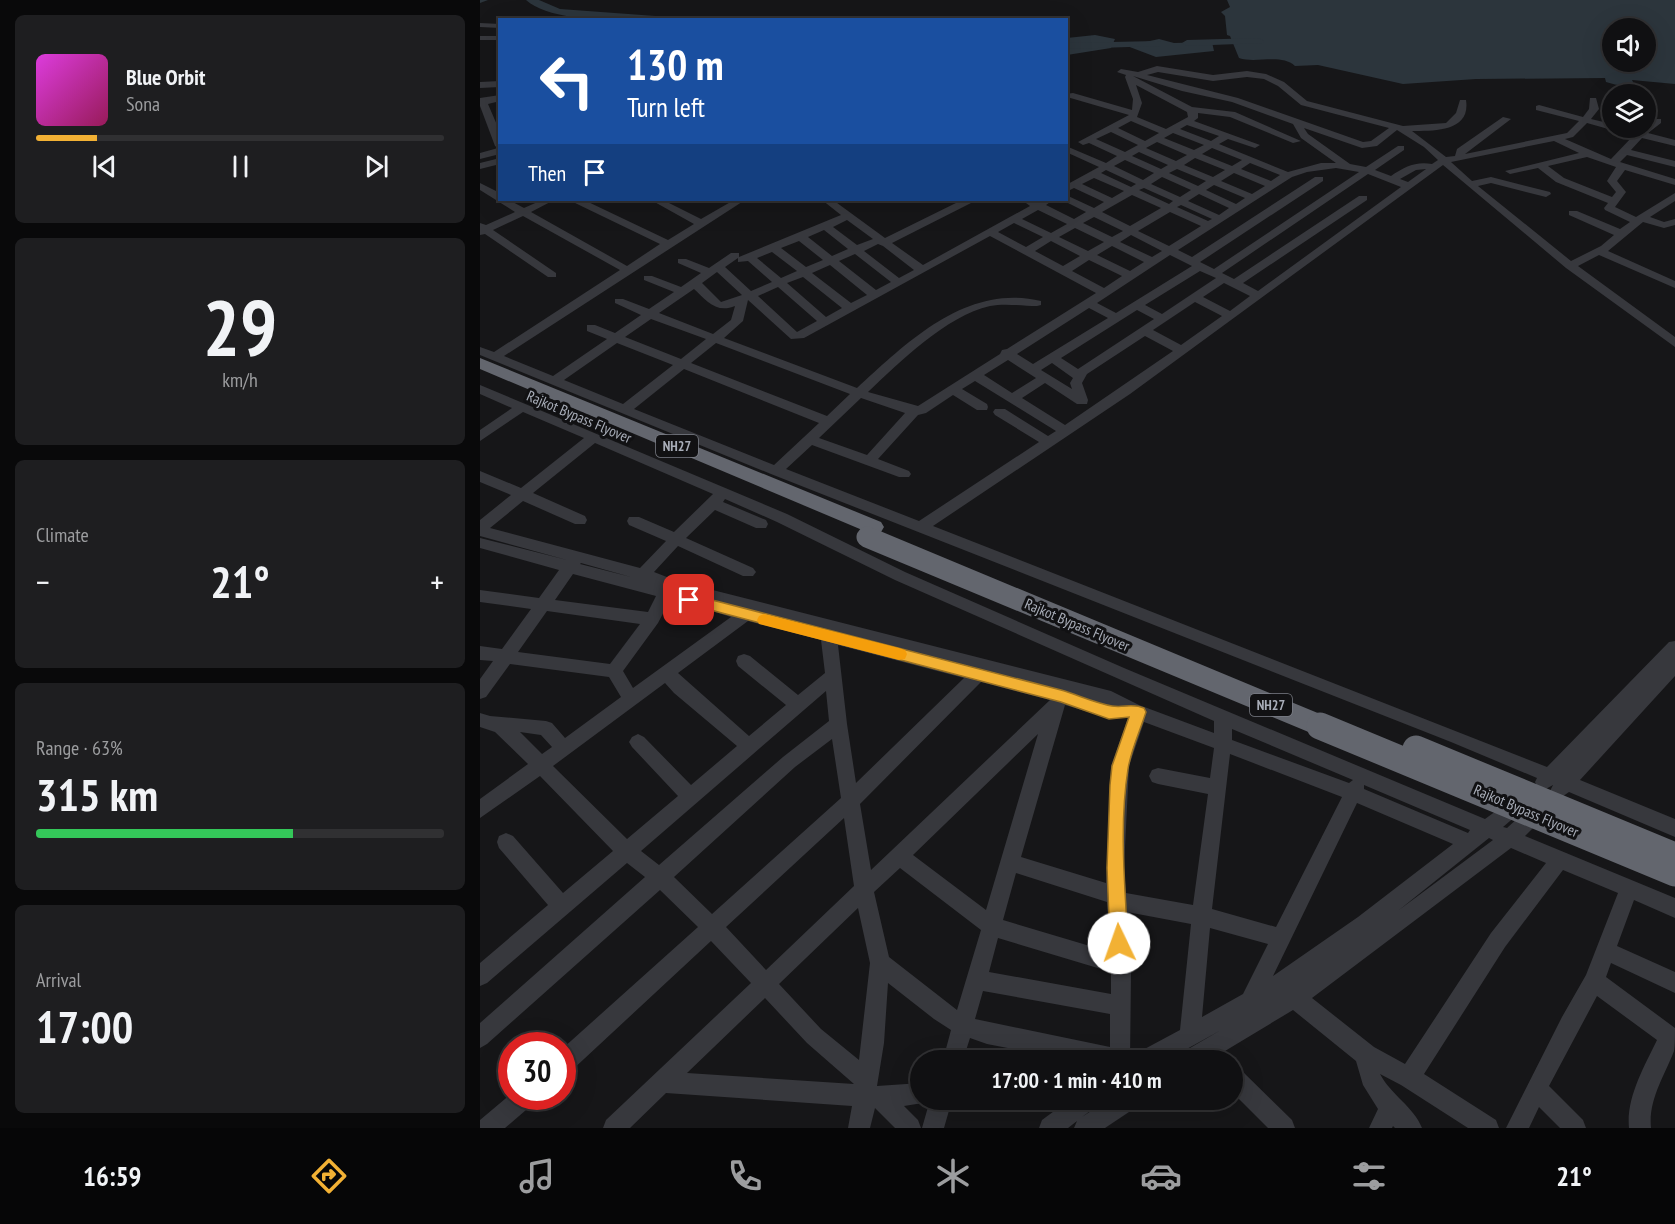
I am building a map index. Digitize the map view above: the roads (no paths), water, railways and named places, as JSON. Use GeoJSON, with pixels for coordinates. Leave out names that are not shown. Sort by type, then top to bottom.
{"type":"FeatureCollection","features":[{"type":"Feature","properties":{"kind":"highway","name":"Rajkot Bypass Flyover"},"geometry":{"type":"LineString","coordinates":[[488,360],[871,532],[1675,873]]}},
{"type":"Feature","properties":{"kind":"highway","name":"Rajkot Bypass Flyover"},"geometry":{"type":"LineString","coordinates":[[480,376],[1675,855]]}},
{"type":"Feature","properties":{"kind":"street"},"geometry":{"type":"LineString","coordinates":[[480,25],[498,26]]}},
{"type":"Feature","properties":{"kind":"street"},"geometry":{"type":"LineString","coordinates":[[480,38],[498,38]]}},
{"type":"Feature","properties":{"kind":"street"},"geometry":{"type":"LineString","coordinates":[[1126,73],[1161,69],[1213,78],[1247,74],[1266,77],[1281,84],[1304,103],[1400,128],[1433,143],[1439,164],[1470,184],[1570,266],[1675,343]]}},
{"type":"Feature","properties":{"kind":"street"},"geometry":{"type":"LineString","coordinates":[[1126,73],[1235,100],[1339,139],[1362,145],[1374,144],[1400,128],[1448,126],[1461,114],[1462,102]]}},
{"type":"Feature","properties":{"kind":"street"},"geometry":{"type":"LineString","coordinates":[[1075,185],[1188,122],[1194,115],[1185,107],[1126,73]]}},
{"type":"Feature","properties":{"kind":"street"},"geometry":{"type":"LineString","coordinates":[[1068,149],[1133,116],[1139,108],[1138,99],[1126,73]]}},
{"type":"Feature","properties":{"kind":"street"},"geometry":{"type":"LineString","coordinates":[[1185,107],[1213,78]]}},
{"type":"Feature","properties":{"kind":"street"},"geometry":{"type":"LineString","coordinates":[[480,85],[498,84]]}},
{"type":"Feature","properties":{"kind":"street"},"geometry":{"type":"LineString","coordinates":[[1070,95],[1133,116],[1171,132],[1213,144],[1288,175]]}},
{"type":"Feature","properties":{"kind":"street"},"geometry":{"type":"LineString","coordinates":[[494,133],[484,118],[481,102],[498,98]]}},
{"type":"Feature","properties":{"kind":"street"},"geometry":{"type":"LineString","coordinates":[[1392,180],[1415,166],[1439,164],[1460,157],[1496,154],[1557,139],[1575,132],[1594,109],[1593,100]]}},
{"type":"Feature","properties":{"kind":"street"},"geometry":{"type":"LineString","coordinates":[[1185,107],[1232,114],[1296,141]]}},
{"type":"Feature","properties":{"kind":"street"},"geometry":{"type":"LineString","coordinates":[[1539,108],[1602,124]]}},
{"type":"Feature","properties":{"kind":"street"},"geometry":{"type":"LineString","coordinates":[[1325,150],[1339,139],[1353,116]]}},
{"type":"Feature","properties":{"kind":"street"},"geometry":{"type":"LineString","coordinates":[[1460,157],[1460,151],[1506,119]]}},
{"type":"Feature","properties":{"kind":"street"},"geometry":{"type":"LineString","coordinates":[[1188,122],[1255,145]]}},
{"type":"Feature","properties":{"kind":"street"},"geometry":{"type":"LineString","coordinates":[[1297,124],[1304,136],[1346,165]]}},
{"type":"Feature","properties":{"kind":"street"},"geometry":{"type":"LineString","coordinates":[[1111,128],[1178,165],[1253,198]]}},
{"type":"Feature","properties":{"kind":"street"},"geometry":{"type":"LineString","coordinates":[[1027,251],[1228,135]]}},
{"type":"Feature","properties":{"kind":"street"},"geometry":{"type":"LineString","coordinates":[[1636,138],[1617,165],[1612,181],[1621,192],[1609,205],[1611,209],[1640,219],[1664,225],[1675,222]]}},
{"type":"Feature","properties":{"kind":"street"},"geometry":{"type":"LineString","coordinates":[[1656,138],[1675,143]]}},
{"type":"Feature","properties":{"kind":"street"},"geometry":{"type":"LineString","coordinates":[[1088,139],[1197,190],[1223,217]]}},
{"type":"Feature","properties":{"kind":"street"},"geometry":{"type":"LineString","coordinates":[[1156,139],[1269,187],[1289,199],[1353,228]]}},
{"type":"Feature","properties":{"kind":"street"},"geometry":{"type":"LineString","coordinates":[[1557,139],[1587,154],[1617,165],[1675,182]]}},
{"type":"Feature","properties":{"kind":"street"},"geometry":{"type":"LineString","coordinates":[[1082,400],[1076,389],[1079,376],[1191,301],[1219,275],[1273,234],[1401,148]]}},
{"type":"Feature","properties":{"kind":"street"},"geometry":{"type":"LineString","coordinates":[[1068,150],[1223,217]]}},
{"type":"Feature","properties":{"kind":"street"},"geometry":{"type":"LineString","coordinates":[[480,156],[498,152]]}},
{"type":"Feature","properties":{"kind":"street"},"geometry":{"type":"LineString","coordinates":[[1625,152],[1675,164]]}},
{"type":"Feature","properties":{"kind":"street"},"geometry":{"type":"LineString","coordinates":[[1510,171],[1587,154]]}},
{"type":"Feature","properties":{"kind":"street"},"geometry":{"type":"LineString","coordinates":[[1063,271],[1249,160]]}},
{"type":"Feature","properties":{"kind":"street"},"geometry":{"type":"LineString","coordinates":[[480,166],[498,162]]}},
{"type":"Feature","properties":{"kind":"street"},"geometry":{"type":"LineString","coordinates":[[921,527],[1182,351],[1439,164]]}},
{"type":"Feature","properties":{"kind":"street"},"geometry":{"type":"LineString","coordinates":[[1540,164],[1560,180],[1613,201]]}},
{"type":"Feature","properties":{"kind":"street"},"geometry":{"type":"LineString","coordinates":[[869,461],[914,411],[928,406],[1006,353],[1089,303],[1288,175],[1313,166],[1346,165],[1370,170],[1410,187]]}},
{"type":"Feature","properties":{"kind":"street"},"geometry":{"type":"LineString","coordinates":[[480,173],[498,169]]}},
{"type":"Feature","properties":{"kind":"street"},"geometry":{"type":"LineString","coordinates":[[1094,174],[1168,207],[1250,224],[1317,254]]}},
{"type":"Feature","properties":{"kind":"street"},"geometry":{"type":"LineString","coordinates":[[1032,370],[1159,290],[1250,224],[1319,179]]}},
{"type":"Feature","properties":{"kind":"street"},"geometry":{"type":"LineString","coordinates":[[1470,184],[1491,180],[1546,194]]}},
{"type":"Feature","properties":{"kind":"street"},"geometry":{"type":"LineString","coordinates":[[1075,185],[1113,202]]}},
{"type":"Feature","properties":{"kind":"street"},"geometry":{"type":"LineString","coordinates":[[480,186],[498,197]]}},
{"type":"Feature","properties":{"kind":"street"},"geometry":{"type":"LineString","coordinates":[[1341,188],[1383,206]]}},
{"type":"Feature","properties":{"kind":"street"},"geometry":{"type":"LineString","coordinates":[[1570,266],[1599,251],[1640,219],[1675,196]]}},
{"type":"Feature","properties":{"kind":"street"},"geometry":{"type":"LineString","coordinates":[[1236,284],[1330,218],[1363,198]]}},
{"type":"Feature","properties":{"kind":"street"},"geometry":{"type":"LineString","coordinates":[[1068,199],[1259,296]]}},
{"type":"Feature","properties":{"kind":"street"},"geometry":{"type":"LineString","coordinates":[[505,201],[629,271]]}},
{"type":"Feature","properties":{"kind":"street"},"geometry":{"type":"LineString","coordinates":[[482,229],[547,201]]}},
{"type":"Feature","properties":{"kind":"street"},"geometry":{"type":"LineString","coordinates":[[579,201],[668,244]]}},
{"type":"Feature","properties":{"kind":"street"},"geometry":{"type":"LineString","coordinates":[[658,201],[701,223]]}},
{"type":"Feature","properties":{"kind":"street"},"geometry":{"type":"LineString","coordinates":[[828,201],[922,270]]}},
{"type":"Feature","properties":{"kind":"street"},"geometry":{"type":"LineString","coordinates":[[694,282],[721,306],[881,241],[967,201]]}},
{"type":"Feature","properties":{"kind":"street"},"geometry":{"type":"LineString","coordinates":[[682,261],[713,269],[795,336],[899,283],[1043,202],[1074,225],[1151,261]]}},
{"type":"Feature","properties":{"kind":"street"},"geometry":{"type":"LineString","coordinates":[[488,360],[629,271],[701,223],[726,203]]}},
{"type":"Feature","properties":{"kind":"street"},"geometry":{"type":"LineString","coordinates":[[1573,213],[1622,234]]}},
{"type":"Feature","properties":{"kind":"street"},"geometry":{"type":"LineString","coordinates":[[554,381],[713,269],[849,216]]}},
{"type":"Feature","properties":{"kind":"street"},"geometry":{"type":"LineString","coordinates":[[1014,219],[1130,276]]}},
{"type":"Feature","properties":{"kind":"street"},"geometry":{"type":"LineString","coordinates":[[825,226],[899,283]]}},
{"type":"Feature","properties":{"kind":"street"},"geometry":{"type":"LineString","coordinates":[[482,229],[552,275]]}},
{"type":"Feature","properties":{"kind":"street"},"geometry":{"type":"LineString","coordinates":[[990,232],[1104,292]]}},
{"type":"Feature","properties":{"kind":"street"},"geometry":{"type":"LineString","coordinates":[[800,236],[875,295]]}},
{"type":"Feature","properties":{"kind":"street"},"geometry":{"type":"LineString","coordinates":[[773,247],[850,308]]}},
{"type":"Feature","properties":{"kind":"street"},"geometry":{"type":"LineString","coordinates":[[1599,251],[1675,285]]}},
{"type":"Feature","properties":{"kind":"street"},"geometry":{"type":"LineString","coordinates":[[750,256],[825,322]]}},
{"type":"Feature","properties":{"kind":"street"},"geometry":{"type":"LineString","coordinates":[[648,278],[681,291]]}},
{"type":"Feature","properties":{"kind":"street"},"geometry":{"type":"LineString","coordinates":[[1159,290],[1231,316]]}},
{"type":"Feature","properties":{"kind":"street"},"geometry":{"type":"LineString","coordinates":[[624,410],[737,321],[746,297]]}},
{"type":"Feature","properties":{"kind":"street"},"geometry":{"type":"LineString","coordinates":[[619,301],[714,340],[914,411]]}},
{"type":"Feature","properties":{"kind":"street"},"geometry":{"type":"LineString","coordinates":[[776,471],[827,421],[907,350],[972,310],[998,302],[1037,303]]}},
{"type":"Feature","properties":{"kind":"street"},"geometry":{"type":"LineString","coordinates":[[1089,303],[1116,317]]}},
{"type":"Feature","properties":{"kind":"street"},"geometry":{"type":"LineString","coordinates":[[1136,305],[1162,319]]}},
{"type":"Feature","properties":{"kind":"street"},"geometry":{"type":"LineString","coordinates":[[591,328],[827,421]]}},
{"type":"Feature","properties":{"kind":"street"},"geometry":{"type":"LineString","coordinates":[[1145,331],[1182,351]]}},
{"type":"Feature","properties":{"kind":"street"},"geometry":{"type":"LineString","coordinates":[[480,351],[488,360],[554,381],[776,471],[1436,729],[1675,828]]}},
{"type":"Feature","properties":{"kind":"street"},"geometry":{"type":"LineString","coordinates":[[1006,353],[1097,409]]}},
{"type":"Feature","properties":{"kind":"street"},"geometry":{"type":"LineString","coordinates":[[1051,357],[1079,376]]}},
{"type":"Feature","properties":{"kind":"street"},"geometry":{"type":"LineString","coordinates":[[974,375],[1066,431]]}},
{"type":"Feature","properties":{"kind":"street"},"geometry":{"type":"LineString","coordinates":[[1013,398],[1044,378]]}},
{"type":"Feature","properties":{"kind":"street"},"geometry":{"type":"LineString","coordinates":[[480,389],[593,438],[718,498],[760,524]]}},
{"type":"Feature","properties":{"kind":"street"},"geometry":{"type":"LineString","coordinates":[[952,389],[982,407]]}},
{"type":"Feature","properties":{"kind":"street"},"geometry":{"type":"LineString","coordinates":[[480,437],[522,407]]}},
{"type":"Feature","properties":{"kind":"street"},"geometry":{"type":"LineString","coordinates":[[1000,412],[1048,442]]}},
{"type":"Feature","properties":{"kind":"street"},"geometry":{"type":"LineString","coordinates":[[480,530],[593,438]]}},
{"type":"Feature","properties":{"kind":"street"},"geometry":{"type":"LineString","coordinates":[[809,439],[904,474]]}},
{"type":"Feature","properties":{"kind":"street"},"geometry":{"type":"LineString","coordinates":[[480,476],[580,520]]}},
{"type":"Feature","properties":{"kind":"street"},"geometry":{"type":"LineString","coordinates":[[638,579],[718,498]]}},
{"type":"Feature","properties":{"kind":"street"},"geometry":{"type":"LineString","coordinates":[[718,498],[782,518],[900,576],[1223,717],[1675,908]]}},
{"type":"Feature","properties":{"kind":"street"},"geometry":{"type":"LineString","coordinates":[[634,521],[748,572]]}},
{"type":"Feature","properties":{"kind":"street"},"geometry":{"type":"LineString","coordinates":[[480,530],[573,562]]}},
{"type":"Feature","properties":{"kind":"street"},"geometry":{"type":"LineString","coordinates":[[480,543],[675,586],[750,611]]}},
{"type":"Feature","properties":{"kind":"street"},"geometry":{"type":"LineString","coordinates":[[480,692],[573,562]]}},
{"type":"Feature","properties":{"kind":"street"},"geometry":{"type":"LineString","coordinates":[[638,579],[666,593],[828,630],[982,670],[1061,696],[1111,698],[1136,711],[1353,793],[1469,842]]}},
{"type":"Feature","properties":{"kind":"street"},"geometry":{"type":"LineString","coordinates":[[615,671],[652,619],[666,593]]}},
{"type":"Feature","properties":{"kind":"street"},"geometry":{"type":"LineString","coordinates":[[480,596],[652,619]]}},
{"type":"Feature","properties":{"kind":"street"},"geometry":{"type":"LineString","coordinates":[[480,810],[668,674],[750,611]]}},
{"type":"Feature","properties":{"kind":"street"},"geometry":{"type":"LineString","coordinates":[[828,630],[838,724],[864,889],[880,963],[870,1090],[859,1128]]}},
{"type":"Feature","properties":{"kind":"street"},"geometry":{"type":"LineString","coordinates":[[1216,1050],[1295,997],[1510,838],[1675,647]]}},
{"type":"Feature","properties":{"kind":"street"},"geometry":{"type":"LineString","coordinates":[[480,653],[615,671]]}},
{"type":"Feature","properties":{"kind":"street"},"geometry":{"type":"LineString","coordinates":[[744,660],[798,705]]}},
{"type":"Feature","properties":{"kind":"street"},"geometry":{"type":"LineString","coordinates":[[1164,1050],[1250,1002],[1311,963],[1413,888],[1487,828],[1558,781],[1675,665]]}},
{"type":"Feature","properties":{"kind":"street"},"geometry":{"type":"LineString","coordinates":[[576,1051],[850,800],[982,670]]}},
{"type":"Feature","properties":{"kind":"street"},"geometry":{"type":"LineString","coordinates":[[615,671],[632,700]]}},
{"type":"Feature","properties":{"kind":"street"},"geometry":{"type":"LineString","coordinates":[[668,674],[680,688],[749,746]]}},
{"type":"Feature","properties":{"kind":"street"},"geometry":{"type":"LineString","coordinates":[[483,968],[562,907],[832,676]]}},
{"type":"Feature","properties":{"kind":"street"},"geometry":{"type":"LineString","coordinates":[[614,1128],[864,889],[1061,696]]}},
{"type":"Feature","properties":{"kind":"street"},"geometry":{"type":"LineString","coordinates":[[956,1050],[1061,696]]}},
{"type":"Feature","properties":{"kind":"street"},"geometry":{"type":"LineString","coordinates":[[1120,1050],[1117,899],[1118,785],[1120,766],[1136,711]]}},
{"type":"Feature","properties":{"kind":"street"},"geometry":{"type":"LineString","coordinates":[[1190,1035],[1223,717]]}},
{"type":"Feature","properties":{"kind":"street"},"geometry":{"type":"LineString","coordinates":[[484,721],[546,728],[564,749]]}},
{"type":"Feature","properties":{"kind":"street"},"geometry":{"type":"LineString","coordinates":[[484,721],[510,734],[626,851],[660,877],[712,927],[814,1036],[910,1128]]}},
{"type":"Feature","properties":{"kind":"street"},"geometry":{"type":"LineString","coordinates":[[480,1037],[789,762],[838,724]]}},
{"type":"Feature","properties":{"kind":"street"},"geometry":{"type":"LineString","coordinates":[[638,742],[690,796]]}},
{"type":"Feature","properties":{"kind":"street"},"geometry":{"type":"LineString","coordinates":[[1250,1002],[1362,775]]}},
{"type":"Feature","properties":{"kind":"street"},"geometry":{"type":"LineString","coordinates":[[1158,776],[1217,788]]}},
{"type":"Feature","properties":{"kind":"street"},"geometry":{"type":"LineString","coordinates":[[506,842],[562,907]]}},
{"type":"Feature","properties":{"kind":"street"},"geometry":{"type":"LineString","coordinates":[[899,855],[991,926],[1120,965]]}},
{"type":"Feature","properties":{"kind":"street"},"geometry":{"type":"LineString","coordinates":[[1409,1077],[1498,940],[1560,859]]}},
{"type":"Feature","properties":{"kind":"street"},"geometry":{"type":"LineString","coordinates":[[1010,862],[1117,899],[1201,916],[1282,938]]}},
{"type":"Feature","properties":{"kind":"street"},"geometry":{"type":"LineString","coordinates":[[1520,1127],[1537,1089],[1594,981],[1629,889]]}},
{"type":"Feature","properties":{"kind":"street"},"geometry":{"type":"LineString","coordinates":[[1607,951],[1675,983]]}},
{"type":"Feature","properties":{"kind":"street"},"geometry":{"type":"LineString","coordinates":[[880,963],[941,1012],[963,1025],[996,1035],[1070,1050]]}},
{"type":"Feature","properties":{"kind":"street"},"geometry":{"type":"LineString","coordinates":[[976,980],[1070,995],[1120,1006]]}},
{"type":"Feature","properties":{"kind":"street"},"geometry":{"type":"LineString","coordinates":[[1594,981],[1672,1039],[1641,1106],[1638,1120],[1640,1128]]}},
{"type":"Feature","properties":{"kind":"street"},"geometry":{"type":"LineString","coordinates":[[1277,984],[1366,1055],[1409,1077],[1488,1128]]}},
{"type":"Feature","properties":{"kind":"street"},"geometry":{"type":"LineString","coordinates":[[1366,1055],[1367,1070],[1372,1081],[1391,1107],[1411,1128]]}},
{"type":"Feature","properties":{"kind":"street"},"geometry":{"type":"LineString","coordinates":[[663,1082],[910,1093]]}},
{"type":"Feature","properties":{"kind":"street"},"geometry":{"type":"LineString","coordinates":[[1243,1088],[1284,1128]]}},
{"type":"Feature","properties":{"kind":"street"},"geometry":{"type":"LineString","coordinates":[[1537,1089],[1575,1128]]}},
{"type":"Feature","properties":{"kind":"street"},"geometry":{"type":"LineString","coordinates":[[1380,1128],[1391,1107]]}},
{"type":"Feature","properties":{"kind":"street"},"geometry":{"type":"LineString","coordinates":[[480,1125],[488,1128],[509,1110]]}},
{"type":"Feature","properties":{"kind":"street"},"geometry":{"type":"LineString","coordinates":[[933,1128],[938,1110]]}},
{"type":"Feature","properties":{"kind":"street"},"geometry":{"type":"LineString","coordinates":[[1050,1128],[1073,1110]]}},
{"type":"Feature","properties":{"kind":"street"},"geometry":{"type":"LineString","coordinates":[[1094,1126],[1114,1110]]}},
{"type":"Feature","properties":{"kind":"waterway"},"geometry":{"type":"LineString","coordinates":[[531,0],[558,12],[641,18]]}},
{"type":"Feature","properties":{"kind":"waterway"},"geometry":{"type":"LineString","coordinates":[[1187,43],[1259,41]]}},
{"type":"Feature","properties":{"kind":"waterway"},"geometry":{"type":"LineString","coordinates":[[1068,46],[1157,44]]}}]}
